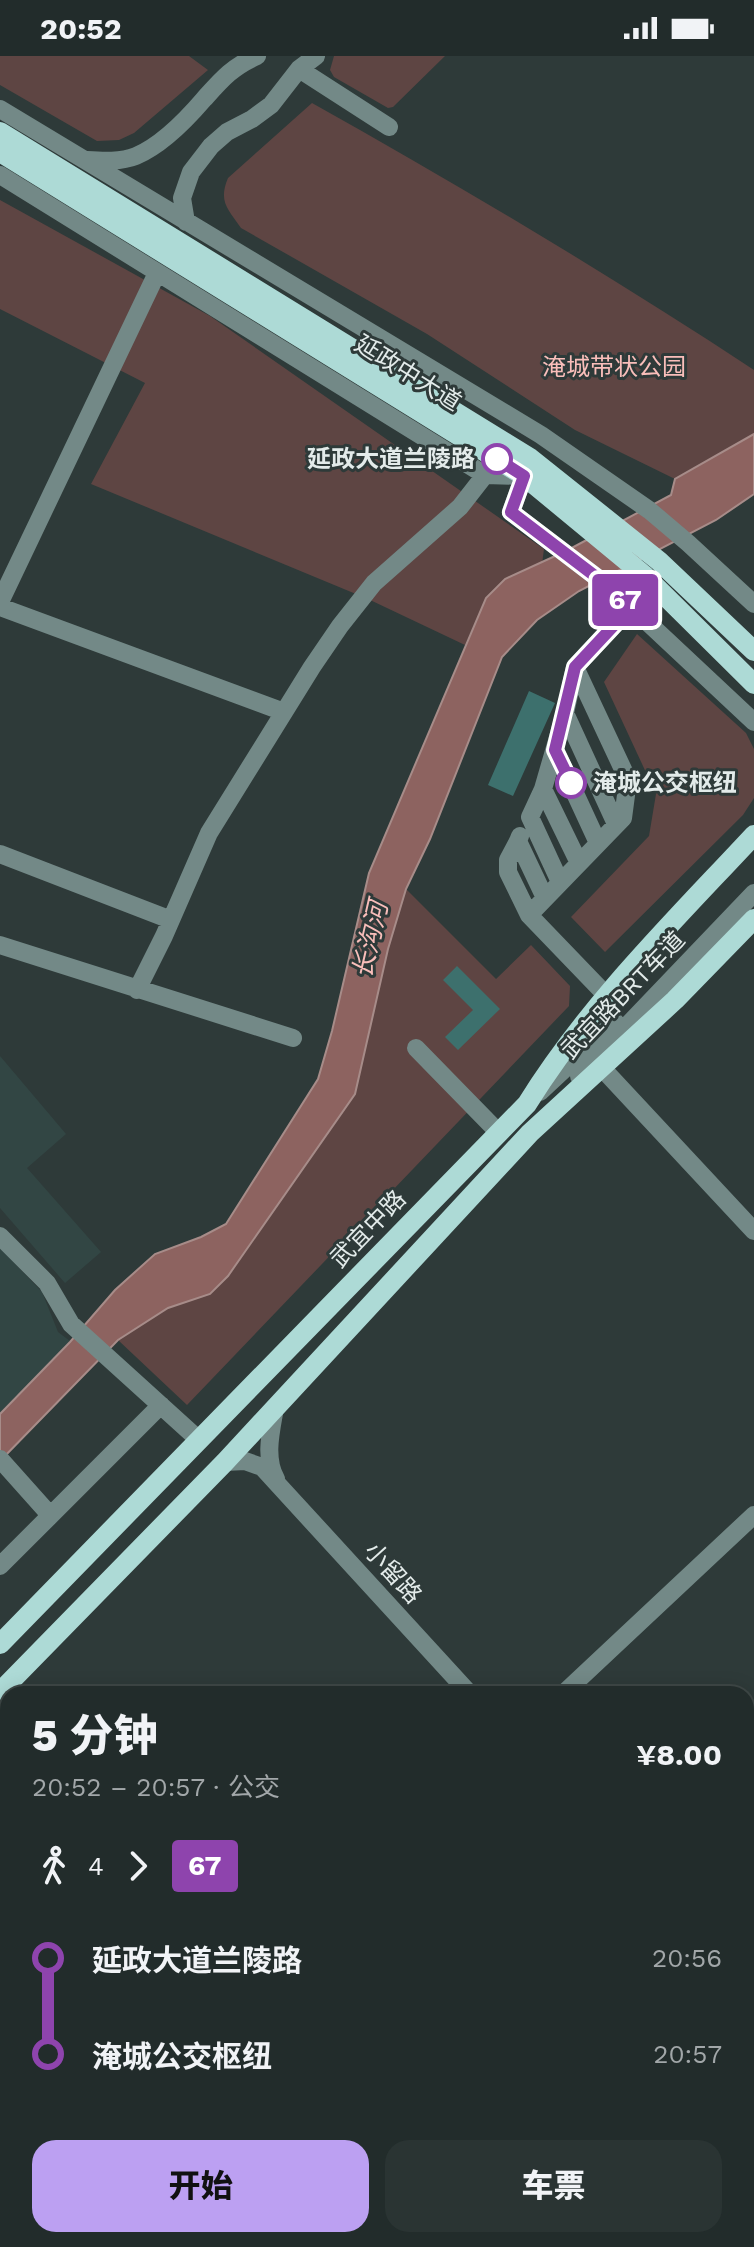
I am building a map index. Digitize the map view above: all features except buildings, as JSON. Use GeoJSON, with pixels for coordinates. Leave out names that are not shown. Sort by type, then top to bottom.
{"type":"FeatureCollection","features":[{"type":"Feature","properties":{"kind":"main road","name":"延政中大道"},"geometry":{"type":"LineString","coordinates":[[0,132],[106,207],[527,467],[590,518],[659,561],[754,651]]}},
{"type":"Feature","properties":{"kind":"main road","name":"延政中大道"},"geometry":{"type":"LineString","coordinates":[[0,152],[106,207]]}},
{"type":"Feature","properties":{"kind":"main road","name":"延政中大道"},"geometry":{"type":"LineString","coordinates":[[590,518],[754,684]]}},
{"type":"Feature","properties":{"kind":"main road","name":"武宜中路"},"geometry":{"type":"LineString","coordinates":[[0,1644],[527,1104],[553,1063],[606,995],[754,835]]}},
{"type":"Feature","properties":{"kind":"main road"},"geometry":{"type":"LineString","coordinates":[[6,1686],[225,1462],[530,1133],[675,1000],[754,919]]}},
{"type":"Feature","properties":{"kind":"street"},"geometry":{"type":"LineString","coordinates":[[106,207],[160,142],[225,76],[240,63],[257,56]]}},
{"type":"Feature","properties":{"kind":"street"},"geometry":{"type":"LineString","coordinates":[[284,712],[0,605],[157,273],[150,234],[211,146],[227,132],[271,105],[299,69],[316,56]]}},
{"type":"Feature","properties":{"kind":"street"},"geometry":{"type":"LineString","coordinates":[[299,69],[389,127]]}},
{"type":"Feature","properties":{"kind":"street"},"geometry":{"type":"LineString","coordinates":[[0,109],[84,160],[109,162],[136,156],[160,142]]}},
{"type":"Feature","properties":{"kind":"street"},"geometry":{"type":"LineString","coordinates":[[84,160],[106,207]]}},
{"type":"Feature","properties":{"kind":"street"},"geometry":{"type":"LineString","coordinates":[[186,222],[182,198],[191,172]]}},
{"type":"Feature","properties":{"kind":"street"},"geometry":{"type":"LineString","coordinates":[[0,175],[106,207],[150,234],[186,222],[541,435],[649,510],[754,604]]}},
{"type":"Feature","properties":{"kind":"street"},"geometry":{"type":"LineString","coordinates":[[157,273],[485,475]]}},
{"type":"Feature","properties":{"kind":"street"},"geometry":{"type":"LineString","coordinates":[[541,435],[511,512],[632,606],[754,722]]}},
{"type":"Feature","properties":{"kind":"street"},"geometry":{"type":"LineString","coordinates":[[137,990],[209,833],[340,626],[374,583],[460,507],[485,475],[527,467]]}},
{"type":"Feature","properties":{"kind":"street"},"geometry":{"type":"LineString","coordinates":[[606,995],[529,915],[508,872],[508,860],[543,789],[575,667],[632,606]]}},
{"type":"Feature","properties":{"kind":"street"},"geometry":{"type":"LineString","coordinates":[[529,915],[623,818],[628,780],[575,667]]}},
{"type":"Feature","properties":{"kind":"street"},"geometry":{"type":"LineString","coordinates":[[565,713],[616,824]]}},
{"type":"Feature","properties":{"kind":"street"},"geometry":{"type":"LineString","coordinates":[[555,750],[598,843]]}},
{"type":"Feature","properties":{"kind":"street"},"geometry":{"type":"LineString","coordinates":[[543,789],[579,863]]}},
{"type":"Feature","properties":{"kind":"street"},"geometry":{"type":"LineString","coordinates":[[530,817],[560,882]]}},
{"type":"Feature","properties":{"kind":"street"},"geometry":{"type":"LineString","coordinates":[[518,841],[545,898]]}},
{"type":"Feature","properties":{"kind":"street"},"geometry":{"type":"LineString","coordinates":[[0,854],[171,920]]}},
{"type":"Feature","properties":{"kind":"street","name":"武宜路BRT车道"},"geometry":{"type":"LineString","coordinates":[[527,1104],[648,993],[754,880]]}},
{"type":"Feature","properties":{"kind":"street","name":"武宜路BRT车道"},"geometry":{"type":"LineString","coordinates":[[530,1133],[552,1105],[754,893]]}},
{"type":"Feature","properties":{"kind":"street"},"geometry":{"type":"LineString","coordinates":[[0,945],[293,1038]]}},
{"type":"Feature","properties":{"kind":"street"},"geometry":{"type":"LineString","coordinates":[[416,1048],[499,1133]]}},
{"type":"Feature","properties":{"kind":"street"},"geometry":{"type":"LineString","coordinates":[[602,1068],[754,1231]]}},
{"type":"Feature","properties":{"kind":"street"},"geometry":{"type":"LineString","coordinates":[[0,1236],[47,1283],[71,1324],[199,1440]]}},
{"type":"Feature","properties":{"kind":"street"},"geometry":{"type":"LineString","coordinates":[[0,1566],[161,1405]]}},
{"type":"Feature","properties":{"kind":"street","name":"小留路"},"geometry":{"type":"LineString","coordinates":[[275,1408],[269,1444],[271,1470],[280,1485]]}},
{"type":"Feature","properties":{"kind":"street","name":"小留路"},"geometry":{"type":"LineString","coordinates":[[225,1462],[245,1461],[262,1467],[463,1686]]}},
{"type":"Feature","properties":{"kind":"street"},"geometry":{"type":"LineString","coordinates":[[5,1463],[50,1515]]}},
{"type":"Feature","properties":{"kind":"street"},"geometry":{"type":"LineString","coordinates":[[572,1686],[754,1515]]}},
{"type":"Feature","properties":{"kind":"shaded area"},"geometry":{"type":"Polygon","coordinates":[[[0,1056],[66,1134],[27,1168],[101,1252],[65,1283],[0,1208],[0,1056]]]}},
{"type":"Feature","properties":{"kind":"shaded area"},"geometry":{"type":"Polygon","coordinates":[[[0,1248],[42,1292],[58,1332],[70,1341],[0,1414],[0,1248]]]}},
{"type":"Feature","properties":{"kind":"green space"},"geometry":{"type":"Polygon","coordinates":[[[0,56],[189,56],[208,70],[134,133],[119,140],[97,141],[0,85],[0,56]]]}},
{"type":"Feature","properties":{"kind":"green space"},"geometry":{"type":"Polygon","coordinates":[[[334,56],[445,56],[393,107],[388,108],[334,77],[330,70],[334,56]]]}},
{"type":"Feature","properties":{"kind":"green space","name":"淹城带状公园"},"geometry":{"type":"Polygon","coordinates":[[[312,103],[535,232],[754,370],[754,434],[675,479],[575,430],[427,334],[241,228],[224,199],[228,178],[312,103]]]}},
{"type":"Feature","properties":{"kind":"green space"},"geometry":{"type":"Polygon","coordinates":[[[0,200],[210,316],[544,549],[542,564],[505,579],[486,598],[465,645],[368,599],[91,484],[145,383],[0,309],[0,200]]]}},
{"type":"Feature","properties":{"kind":"green space"},"geometry":{"type":"Polygon","coordinates":[[[637,634],[746,733],[754,749],[754,798],[743,815],[605,952],[571,917],[649,836],[656,794],[604,682],[637,634]]]}},
{"type":"Feature","properties":{"kind":"green space"},"geometry":{"type":"Polygon","coordinates":[[[406,889],[496,979],[531,945],[570,986],[569,1006],[187,1405],[118,1340],[168,1308],[210,1294],[228,1276],[355,1094],[388,949],[406,889]]]}},
{"type":"Feature","properties":{"kind":"water","name":"长沟河"},"geometry":{"type":"Polygon","coordinates":[[[754,434],[754,494],[716,520],[579,591],[537,620],[502,657],[430,839],[406,889],[388,949],[355,1094],[228,1276],[210,1294],[168,1308],[118,1340],[0,1461],[0,1414],[115,1290],[155,1254],[226,1224],[318,1079],[369,873],[486,598],[505,579],[566,551],[671,495],[675,479],[754,434]]]}},
{"type":"Feature","properties":{"kind":"bus line","name":"67"},"geometry":{"type":"LineString","coordinates":[[497,459],[524,476],[511,512],[632,606],[575,667],[555,750],[571,783]]}},
{"type":"Feature","properties":{"kind":"place","name":"延政大道兰陵路"},"geometry":{"type":"Point","coordinates":[497,459]}},
{"type":"Feature","properties":{"kind":"place","name":"淹城公交枢纽"},"geometry":{"type":"Point","coordinates":[571,783]}}]}
